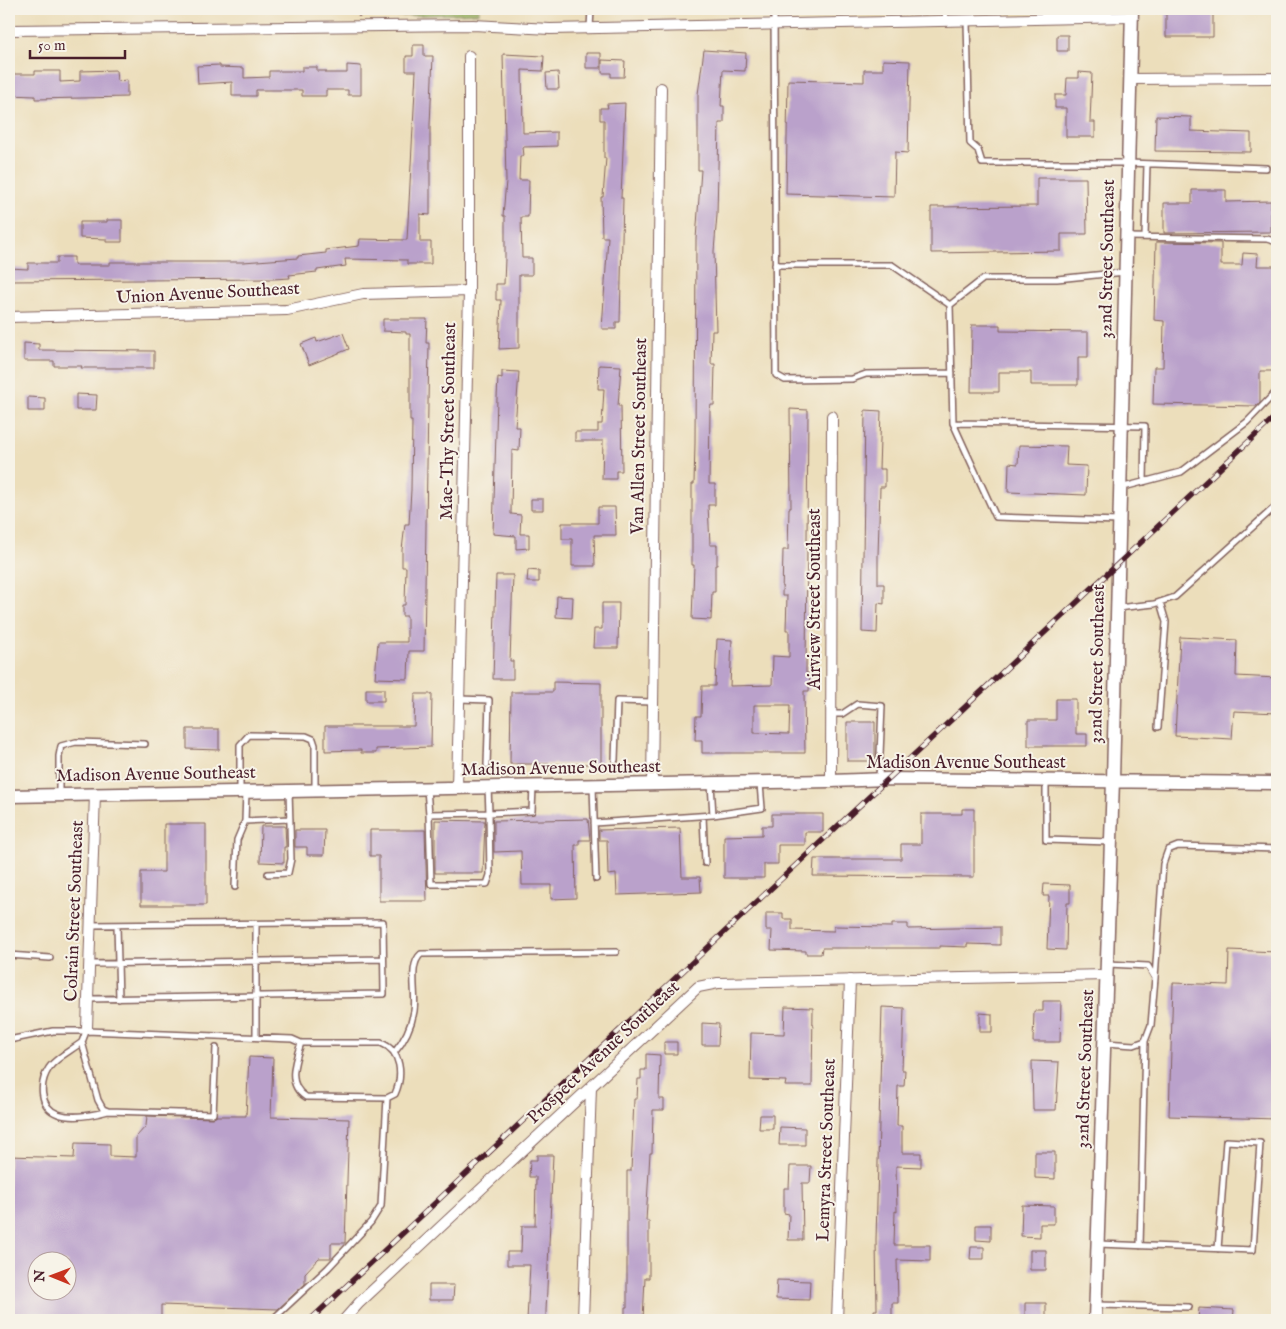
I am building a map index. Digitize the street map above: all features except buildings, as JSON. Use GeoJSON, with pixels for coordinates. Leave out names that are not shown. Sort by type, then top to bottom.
{"type":"FeatureCollection","features":[{"type":"Feature","properties":{"kind":"street"},"geometry":{"type":"LineString","coordinates":[[9,30],[473,25],[550,29],[967,22],[1132,13]]}},
{"type":"Feature","properties":{"kind":"street","name":"32nd Street Southeast"},"geometry":{"type":"LineString","coordinates":[[1095,1320],[1113,780],[1132,13]]}},
{"type":"Feature","properties":{"kind":"street","name":"Mae-Thy Street Southeast"},"geometry":{"type":"LineString","coordinates":[[457,788],[468,291],[469,56]]}},
{"type":"Feature","properties":{"kind":"street"},"geometry":{"type":"LineString","coordinates":[[1130,79],[1277,78]]}},
{"type":"Feature","properties":{"kind":"street","name":"Van Allen Street Southeast"},"geometry":{"type":"LineString","coordinates":[[652,785],[661,88]]}},
{"type":"Feature","properties":{"kind":"street","name":"Union Avenue Southeast"},"geometry":{"type":"LineString","coordinates":[[9,317],[287,310],[363,294],[468,291]]}},
{"type":"Feature","properties":{"kind":"street","name":"Airview Street Southeast"},"geometry":{"type":"LineString","coordinates":[[831,782],[832,416]]}},
{"type":"Feature","properties":{"kind":"street","name":"Madison Avenue Southeast"},"geometry":{"type":"LineString","coordinates":[[9,796],[831,782],[879,779],[1277,783]]}},
{"type":"Feature","properties":{"kind":"street","name":"Colrain Street Southeast"},"geometry":{"type":"LineString","coordinates":[[87,1030],[95,794]]}},
{"type":"Feature","properties":{"kind":"street","name":"Prospect Avenue Southeast"},"geometry":{"type":"LineString","coordinates":[[344,1320],[359,1303],[698,987],[718,983],[850,980],[1107,969]]}},
{"type":"Feature","properties":{"kind":"street","name":"Lemyra Street Southeast"},"geometry":{"type":"LineString","coordinates":[[837,1320],[850,980]]}},
{"type":"Feature","properties":{"kind":"street"},"geometry":{"type":"LineString","coordinates":[[583,1320],[591,1087]]}},
{"type":"Feature","properties":{"kind":"lane"},"geometry":{"type":"LineString","coordinates":[[590,28],[591,9]]}},
{"type":"Feature","properties":{"kind":"lane"},"geometry":{"type":"LineString","coordinates":[[774,9],[775,370],[780,378],[852,379],[866,374],[952,373]]}},
{"type":"Feature","properties":{"kind":"lane"},"geometry":{"type":"LineString","coordinates":[[945,22],[946,9]]}},
{"type":"Feature","properties":{"kind":"lane"},"geometry":{"type":"LineString","coordinates":[[967,22],[970,143],[978,150],[982,163],[1128,163],[1266,168]]}},
{"type":"Feature","properties":{"kind":"lane"},"geometry":{"type":"LineString","coordinates":[[1145,237],[1147,164]]}},
{"type":"Feature","properties":{"kind":"lane"},"geometry":{"type":"LineString","coordinates":[[1126,237],[1266,240],[1277,242]]}},
{"type":"Feature","properties":{"kind":"lane"},"geometry":{"type":"LineString","coordinates":[[775,265],[892,265],[950,305]]}},
{"type":"Feature","properties":{"kind":"lane"},"geometry":{"type":"LineString","coordinates":[[950,305],[983,279],[1058,278],[1126,272]]}},
{"type":"Feature","properties":{"kind":"lane"},"geometry":{"type":"LineString","coordinates":[[950,305],[953,423],[996,516],[1119,521]]}},
{"type":"Feature","properties":{"kind":"lane"},"geometry":{"type":"LineString","coordinates":[[1120,488],[1181,472],[1247,422],[1277,390]]}},
{"type":"Feature","properties":{"kind":"lane"},"geometry":{"type":"LineString","coordinates":[[953,423],[1145,426],[1144,482]]}},
{"type":"Feature","properties":{"kind":"lane"},"geometry":{"type":"LineString","coordinates":[[1117,608],[1160,602],[1175,597],[1277,505]]}},
{"type":"Feature","properties":{"kind":"lane"},"geometry":{"type":"LineString","coordinates":[[1158,727],[1166,622],[1160,602]]}},
{"type":"Feature","properties":{"kind":"lane"},"geometry":{"type":"LineString","coordinates":[[459,700],[489,700],[487,765]]}},
{"type":"Feature","properties":{"kind":"lane"},"geometry":{"type":"LineString","coordinates":[[616,760],[617,701],[653,702]]}},
{"type":"Feature","properties":{"kind":"lane"},"geometry":{"type":"LineString","coordinates":[[831,714],[842,714],[857,704],[882,706],[879,779]]}},
{"type":"Feature","properties":{"kind":"lane"},"geometry":{"type":"LineString","coordinates":[[235,887],[237,840],[245,820],[240,745],[249,735],[306,736],[313,739],[315,744],[315,790]]}},
{"type":"Feature","properties":{"kind":"lane"},"geometry":{"type":"LineString","coordinates":[[59,794],[59,756],[61,746],[76,742],[145,744]]}},
{"type":"Feature","properties":{"kind":"lane"},"geometry":{"type":"LineString","coordinates":[[1046,780],[1046,840],[1111,842]]}},
{"type":"Feature","properties":{"kind":"lane"},"geometry":{"type":"LineString","coordinates":[[594,823],[702,816],[762,808],[760,783]]}},
{"type":"Feature","properties":{"kind":"lane"},"geometry":{"type":"LineString","coordinates":[[710,784],[713,815]]}},
{"type":"Feature","properties":{"kind":"lane"},"geometry":{"type":"LineString","coordinates":[[429,814],[532,811],[534,786]]}},
{"type":"Feature","properties":{"kind":"lane"},"geometry":{"type":"LineString","coordinates":[[593,786],[596,879]]}},
{"type":"Feature","properties":{"kind":"lane"},"geometry":{"type":"LineString","coordinates":[[427,788],[431,884],[487,884],[490,875],[488,787]]}},
{"type":"Feature","properties":{"kind":"lane"},"geometry":{"type":"LineString","coordinates":[[268,874],[288,873],[291,859],[289,790]]}},
{"type":"Feature","properties":{"kind":"lane"},"geometry":{"type":"LineString","coordinates":[[702,816],[705,864]]}},
{"type":"Feature","properties":{"kind":"lane"},"geometry":{"type":"LineString","coordinates":[[245,820],[290,819]]}},
{"type":"Feature","properties":{"kind":"lane"},"geometry":{"type":"LineString","coordinates":[[1140,1246],[1145,1041],[1151,1025],[1163,864],[1168,850],[1178,846],[1277,849]]}},
{"type":"Feature","properties":{"kind":"lane"},"geometry":{"type":"LineString","coordinates":[[88,999],[384,994],[383,922],[91,925]]}},
{"type":"Feature","properties":{"kind":"lane"},"geometry":{"type":"LineString","coordinates":[[256,924],[256,1038]]}},
{"type":"Feature","properties":{"kind":"lane"},"geometry":{"type":"LineString","coordinates":[[117,926],[119,999]]}},
{"type":"Feature","properties":{"kind":"lane"},"geometry":{"type":"LineString","coordinates":[[394,1053],[406,1039],[410,1028],[415,1009],[415,965],[417,958],[421,954],[616,952]]}},
{"type":"Feature","properties":{"kind":"lane"},"geometry":{"type":"LineString","coordinates":[[9,955],[50,958]]}},
{"type":"Feature","properties":{"kind":"lane"},"geometry":{"type":"LineString","coordinates":[[90,964],[383,959]]}},
{"type":"Feature","properties":{"kind":"lane"},"geometry":{"type":"LineString","coordinates":[[1107,969],[1148,966],[1155,978]]}},
{"type":"Feature","properties":{"kind":"lane"},"geometry":{"type":"LineString","coordinates":[[9,1040],[53,1031],[87,1030],[292,1039],[301,1043],[381,1043],[388,1046],[394,1053],[401,1072],[395,1094],[387,1098],[306,1097],[299,1092],[294,1082],[294,1066],[301,1043]]}},
{"type":"Feature","properties":{"kind":"lane"},"geometry":{"type":"LineString","coordinates":[[87,1030],[82,1042],[50,1066],[42,1081],[42,1097],[50,1109],[59,1115],[94,1116],[108,1111]]}},
{"type":"Feature","properties":{"kind":"lane"},"geometry":{"type":"LineString","coordinates":[[1105,1043],[1134,1044],[1145,1041]]}},
{"type":"Feature","properties":{"kind":"lane"},"geometry":{"type":"LineString","coordinates":[[82,1042],[98,1100],[102,1109],[108,1111],[213,1114],[216,1048]]}},
{"type":"Feature","properties":{"kind":"lane"},"geometry":{"type":"LineString","coordinates":[[272,1320],[328,1268],[372,1222],[381,1206],[387,1098]]}},
{"type":"Feature","properties":{"kind":"lane"},"geometry":{"type":"LineString","coordinates":[[1097,1244],[1140,1246],[1218,1249],[1253,1250],[1260,1143],[1226,1142],[1218,1249]]}},
{"type":"Feature","properties":{"kind":"lane"},"geometry":{"type":"LineString","coordinates":[[1095,1305],[1189,1307]]}},
{"type":"Feature","properties":{"kind":"green space"},"geometry":{"type":"Polygon","coordinates":[[[381,9],[479,9],[479,13],[381,17],[381,9]]]}},
{"type":"Feature","properties":{"kind":"railway"},"geometry":{"type":"LineString","coordinates":[[310,1320],[1277,415]]}}]}
